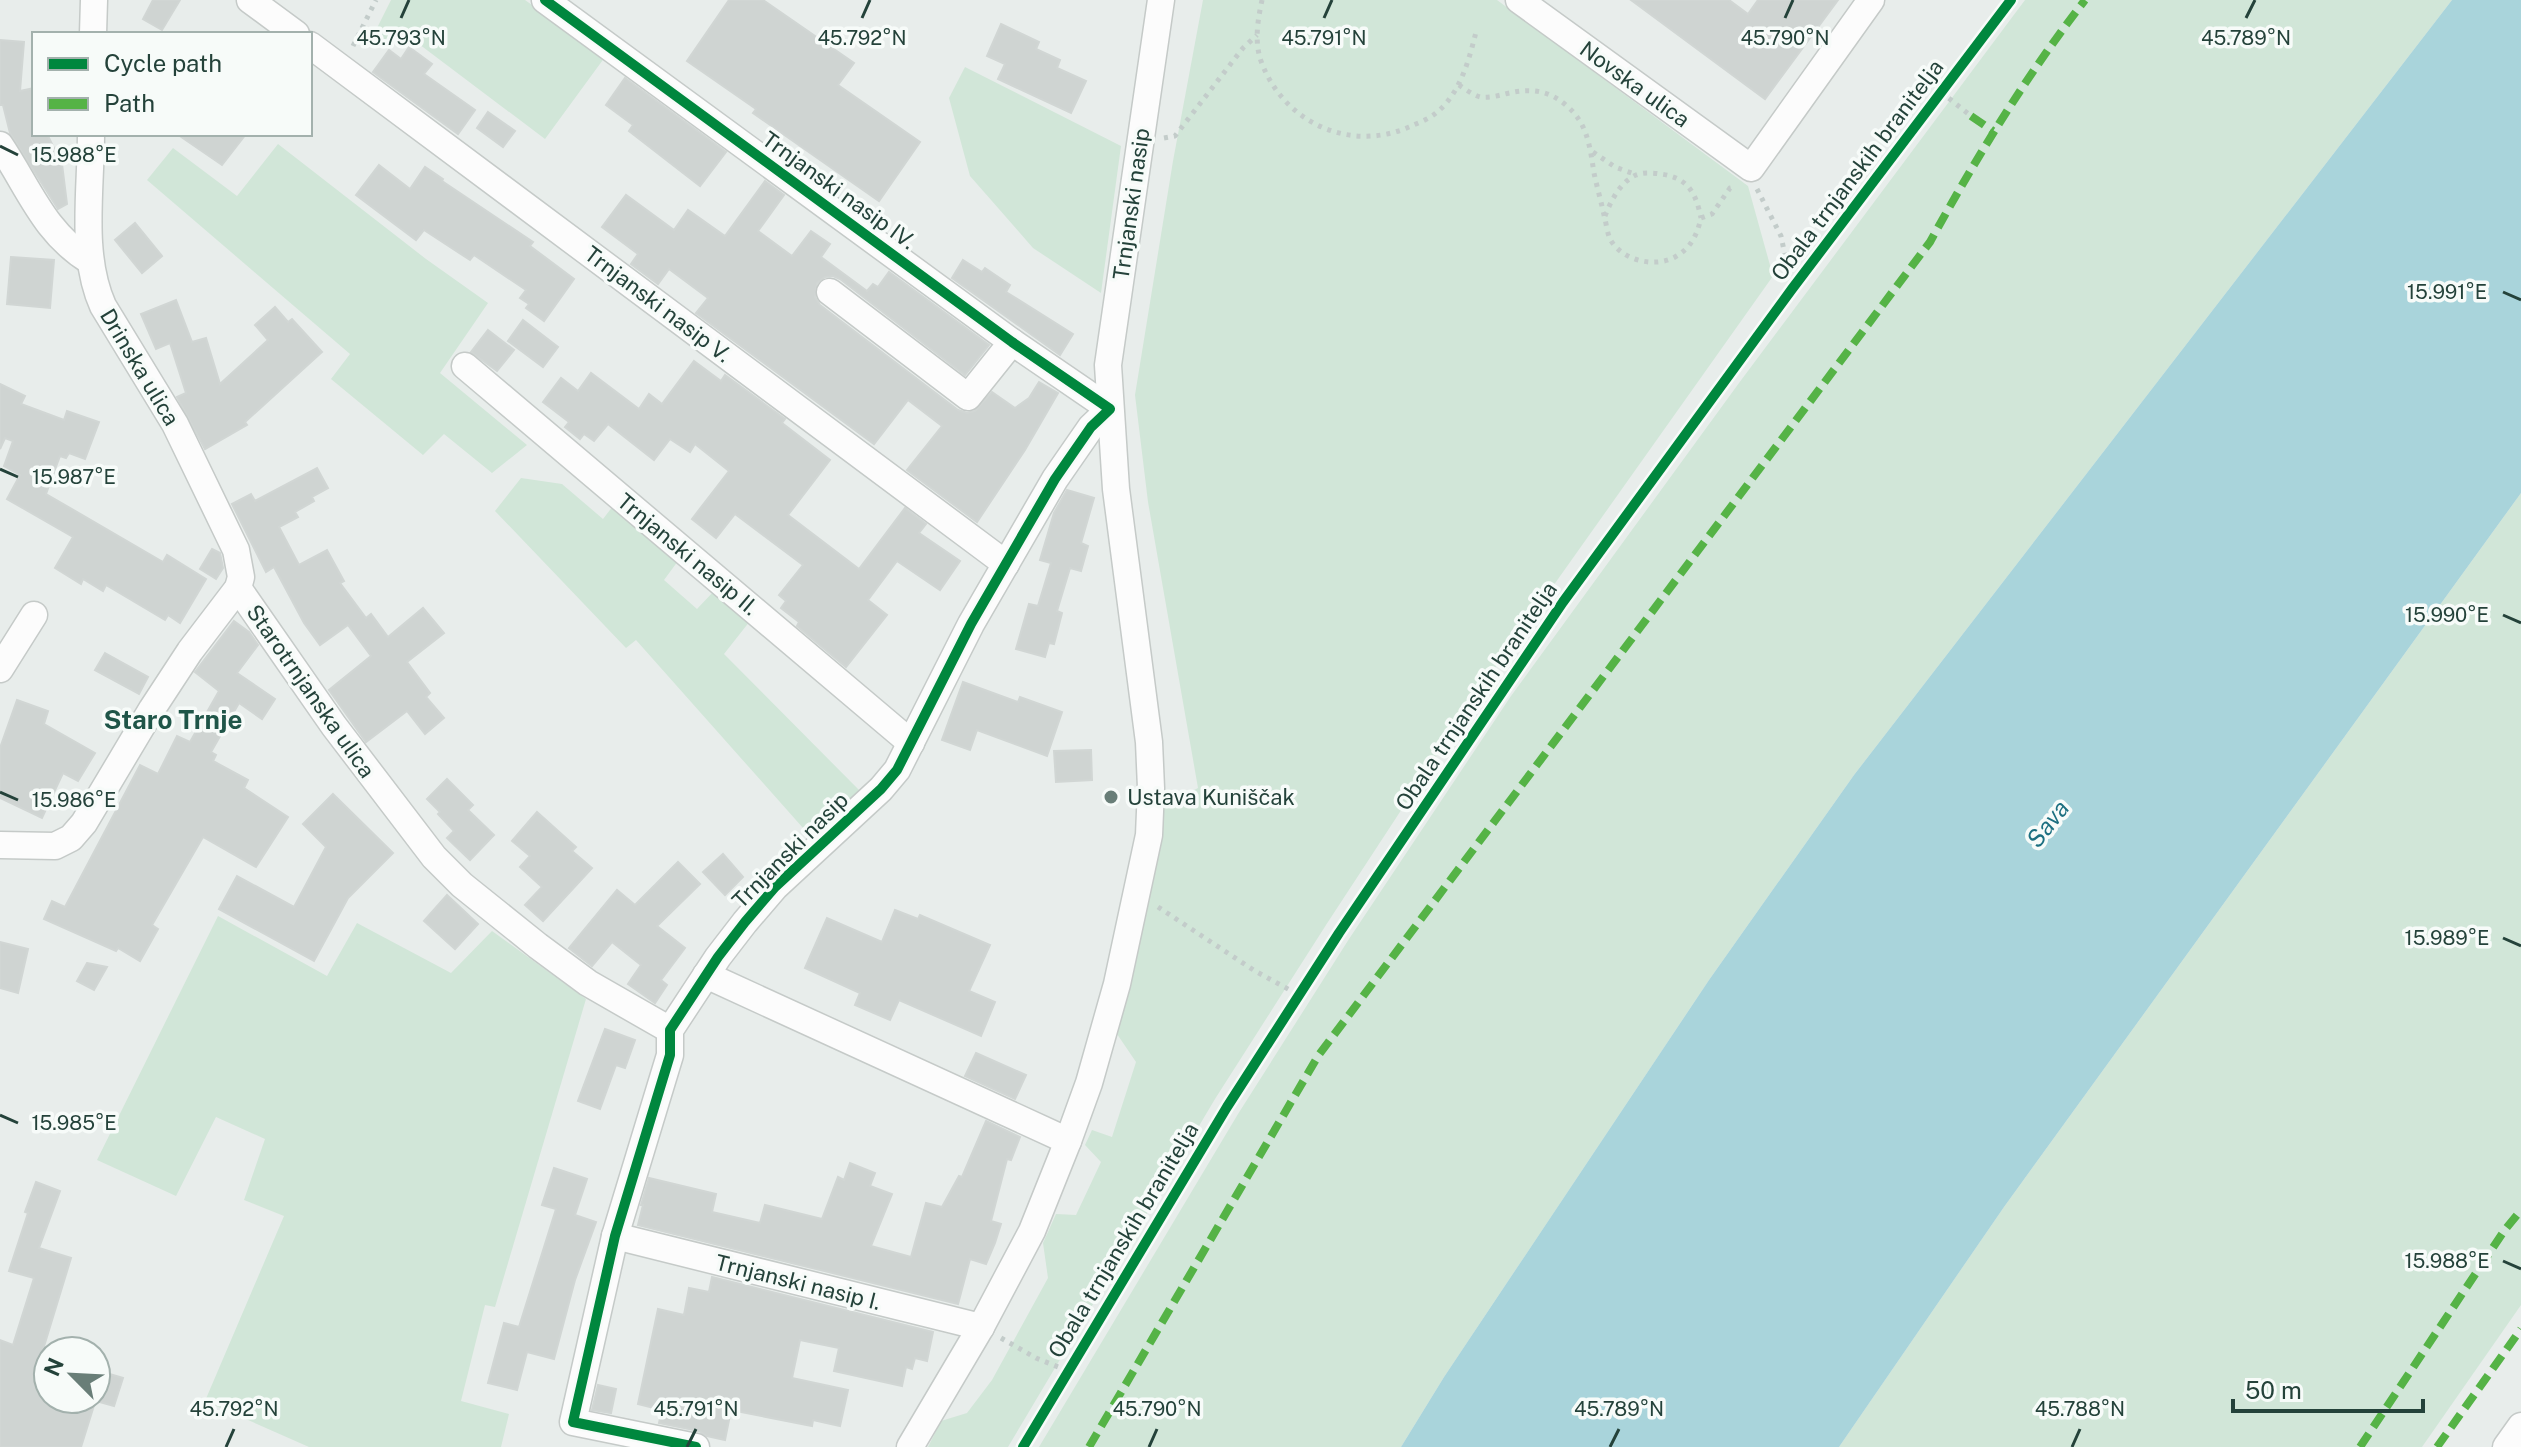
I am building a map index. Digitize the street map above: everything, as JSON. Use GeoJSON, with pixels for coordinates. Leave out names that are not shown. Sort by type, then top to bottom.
{"type":"FeatureCollection","features":[{"type":"Feature","properties":{"kind":"street"},"geometry":{"type":"LineString","coordinates":[[93,32],[94,0]]}},
{"type":"Feature","properties":{"kind":"street"},"geometry":{"type":"LineString","coordinates":[[250,0],[293,32]]}},
{"type":"Feature","properties":{"kind":"street","name":"Trnjanski nasip IV."},"geometry":{"type":"LineString","coordinates":[[545,0],[1012,342],[1110,409]]}},
{"type":"Feature","properties":{"kind":"street","name":"Trnjanski nasip"},"geometry":{"type":"LineString","coordinates":[[910,1447],[981,1327],[1032,1231],[1068,1141],[1089,1083],[1117,984],[1149,835],[1149,742],[1116,489],[1108,365],[1161,0]]}},
{"type":"Feature","properties":{"kind":"street","name":"Novska ulica"},"geometry":{"type":"LineString","coordinates":[[1519,0],[1752,175]]}},
{"type":"Feature","properties":{"kind":"street"},"geometry":{"type":"LineString","coordinates":[[1752,175],[1871,0]]}},
{"type":"Feature","properties":{"kind":"street","name":"Trnjanski nasip V."},"geometry":{"type":"LineString","coordinates":[[312,46],[1006,564]]}},
{"type":"Feature","properties":{"kind":"street","name":"Drinska ulica"},"geometry":{"type":"LineString","coordinates":[[91,136],[90,261],[95,289],[175,424],[236,550],[241,577],[238,588]]}},
{"type":"Feature","properties":{"kind":"street"},"geometry":{"type":"LineString","coordinates":[[0,145],[48,225],[74,251],[90,261]]}},
{"type":"Feature","properties":{"kind":"street"},"geometry":{"type":"LineString","coordinates":[[830,292],[968,397],[1012,342]]}},
{"type":"Feature","properties":{"kind":"street","name":"Trnjanski nasip II."},"geometry":{"type":"LineString","coordinates":[[465,366],[911,743]]}},
{"type":"Feature","properties":{"kind":"street","name":"Trnjanski nasip"},"geometry":{"type":"LineString","coordinates":[[696,1447],[573,1422],[615,1236],[670,1055],[670,1030],[706,975],[775,887],[881,789],[897,770],[944,675],[1006,564],[1077,447],[1091,427],[1110,409]]}},
{"type":"Feature","properties":{"kind":"street","name":"Starotrnjanska ulica"},"geometry":{"type":"LineString","coordinates":[[0,845],[55,846],[71,838],[84,823],[190,651],[238,588],[334,726],[434,857],[462,885],[575,974],[670,1030]]}},
{"type":"Feature","properties":{"kind":"street"},"geometry":{"type":"LineString","coordinates":[[0,669],[34,615]]}},
{"type":"Feature","properties":{"kind":"street"},"geometry":{"type":"LineString","coordinates":[[706,975],[1068,1141]]}},
{"type":"Feature","properties":{"kind":"street","name":"Trnjanski nasip I."},"geometry":{"type":"LineString","coordinates":[[615,1236],[981,1327]]}},
{"type":"Feature","properties":{"kind":"street"},"geometry":{"type":"LineString","coordinates":[[2506,1447],[2521,1426]]}},
{"type":"Feature","properties":{"kind":"path"},"geometry":{"type":"LineString","coordinates":[[341,68],[376,0]]}},
{"type":"Feature","properties":{"kind":"path"},"geometry":{"type":"LineString","coordinates":[[1262,0],[1257,35],[1260,58],[1278,94],[1295,112],[1334,132],[1362,137],[1390,135],[1436,113],[1459,85],[1476,32]]}},
{"type":"Feature","properties":{"kind":"path"},"geometry":{"type":"LineString","coordinates":[[1151,140],[1175,136],[1243,48],[1257,35]]}},
{"type":"Feature","properties":{"kind":"path"},"geometry":{"type":"LineString","coordinates":[[1459,85],[1480,97],[1535,90],[1566,105],[1581,121],[1592,151],[1594,173],[1610,239],[1634,258],[1654,264],[1683,253],[1697,236],[1701,218],[1697,198],[1680,179],[1652,173],[1637,175],[1615,167],[1592,151]]}},
{"type":"Feature","properties":{"kind":"path"},"geometry":{"type":"LineString","coordinates":[[1941,92],[1971,116]]}},
{"type":"Feature","properties":{"kind":"path"},"geometry":{"type":"LineString","coordinates":[[1605,217],[1622,186],[1637,175]]}},
{"type":"Feature","properties":{"kind":"path"},"geometry":{"type":"LineString","coordinates":[[1701,218],[1712,214],[1730,188],[1752,175],[1781,236],[1792,289]]}},
{"type":"Feature","properties":{"kind":"path"},"geometry":{"type":"LineString","coordinates":[[1136,892],[1255,971],[1299,995]]}},
{"type":"Feature","properties":{"kind":"path"},"geometry":{"type":"LineString","coordinates":[[1291,1008],[1307,983]]}},
{"type":"Feature","properties":{"kind":"path"},"geometry":{"type":"LineString","coordinates":[[981,1327],[1036,1358],[1068,1371]]}},
{"type":"Feature","properties":{"kind":"green space"},"geometry":{"type":"Polygon","coordinates":[[[391,0],[525,0],[605,57],[545,139],[399,29],[388,43],[375,32],[391,0]]]}},
{"type":"Feature","properties":{"kind":"green space"},"geometry":{"type":"Polygon","coordinates":[[[1203,0],[1497,0],[1748,186],[1773,276],[1485,682],[1326,925],[1215,1099],[1008,1447],[928,1447],[941,1421],[967,1413],[992,1380],[1048,1278],[1043,1243],[1056,1214],[1076,1215],[1101,1162],[1085,1145],[1092,1130],[1112,1137],[1136,1062],[1117,1034],[1127,999],[1163,806],[1198,788],[1148,502],[1135,395],[1203,0]]]}},
{"type":"Feature","properties":{"kind":"green space"},"geometry":{"type":"Polygon","coordinates":[[[2025,0],[2452,0],[1854,775],[1709,980],[1444,1377],[1401,1447],[1039,1447],[1238,1114],[1349,939],[1511,696],[1739,383],[2025,0]]]}},
{"type":"Feature","properties":{"kind":"green space"},"geometry":{"type":"Polygon","coordinates":[[[965,67],[1121,146],[1101,293],[1033,248],[970,176],[949,98],[965,67]]]}},
{"type":"Feature","properties":{"kind":"green space"},"geometry":{"type":"Polygon","coordinates":[[[278,144],[488,303],[440,373],[527,445],[492,473],[444,434],[423,455],[331,379],[350,354],[147,180],[173,148],[237,196],[278,144]]]}},
{"type":"Feature","properties":{"kind":"green space"},"geometry":{"type":"Polygon","coordinates":[[[521,478],[562,484],[603,519],[613,506],[678,561],[664,580],[697,609],[714,591],[750,621],[724,654],[862,793],[811,837],[636,640],[626,648],[495,511],[521,478]]]}},
{"type":"Feature","properties":{"kind":"green space"},"geometry":{"type":"Polygon","coordinates":[[[2521,493],[2521,1305],[2422,1447],[1839,1447],[2004,1207],[2521,493]]]}},
{"type":"Feature","properties":{"kind":"green space"},"geometry":{"type":"Polygon","coordinates":[[[218,916],[327,976],[357,923],[451,973],[492,931],[586,999],[495,1307],[485,1305],[461,1401],[509,1414],[501,1447],[309,1447],[205,1401],[284,1216],[244,1200],[265,1139],[216,1117],[176,1196],[97,1160],[218,916]]]}},
{"type":"Feature","properties":{"kind":"water","name":"Sava"},"geometry":{"type":"Polygon","coordinates":[[[2452,0],[2521,0],[2521,493],[2004,1207],[1839,1447],[1401,1447],[1444,1377],[1709,980],[1854,775],[2452,0]]]}},
{"type":"Feature","properties":{"kind":"building"},"geometry":{"type":"Polygon","coordinates":[[[153,0],[180,0],[162,30],[143,19],[153,0]]]}},
{"type":"Feature","properties":{"kind":"building"},"geometry":{"type":"Polygon","coordinates":[[[729,0],[763,0],[854,63],[838,85],[920,142],[879,201],[753,113],[756,109],[687,61],[729,0]]]}},
{"type":"Feature","properties":{"kind":"building"},"geometry":{"type":"Polygon","coordinates":[[[1631,0],[1729,0],[1748,14],[1758,0],[1838,0],[1765,99],[1631,0]]]}},
{"type":"Feature","properties":{"kind":"building"},"geometry":{"type":"Polygon","coordinates":[[[1001,24],[1039,42],[1036,49],[1060,60],[1057,68],[1086,81],[1071,113],[998,79],[1005,64],[987,56],[1001,24]]]}},
{"type":"Feature","properties":{"kind":"building"},"geometry":{"type":"Polygon","coordinates":[[[0,40],[24,42],[20,91],[32,88],[32,136],[48,136],[62,164],[67,204],[58,209],[10,133],[3,105],[0,105],[0,40]]]}},
{"type":"Feature","properties":{"kind":"building"},"geometry":{"type":"Polygon","coordinates":[[[409,47],[432,64],[424,74],[475,110],[458,134],[373,72],[389,50],[401,59],[409,47]]]}},
{"type":"Feature","properties":{"kind":"building"},"geometry":{"type":"Polygon","coordinates":[[[625,78],[726,152],[700,186],[629,131],[633,125],[606,105],[625,78]]]}},
{"type":"Feature","properties":{"kind":"building"},"geometry":{"type":"Polygon","coordinates":[[[488,112],[515,131],[503,147],[477,128],[488,112]]]}},
{"type":"Feature","properties":{"kind":"building"},"geometry":{"type":"Polygon","coordinates":[[[180,136],[244,136],[222,165],[180,136]]]}},
{"type":"Feature","properties":{"kind":"building"},"geometry":{"type":"Polygon","coordinates":[[[379,165],[410,189],[425,167],[533,242],[530,246],[574,279],[544,321],[526,308],[529,304],[520,298],[526,290],[474,255],[470,260],[424,230],[416,240],[356,195],[379,165]]]}},
{"type":"Feature","properties":{"kind":"building"},"geometry":{"type":"Polygon","coordinates":[[[765,181],[784,195],[758,231],[792,256],[811,231],[830,244],[821,257],[867,291],[873,284],[878,287],[889,272],[989,345],[965,375],[840,279],[825,277],[817,283],[815,297],[820,305],[958,410],[967,413],[975,411],[992,392],[1015,408],[1029,398],[1039,382],[1058,393],[977,522],[907,470],[942,426],[908,400],[874,444],[696,313],[708,298],[669,269],[658,284],[631,264],[638,254],[602,227],[626,195],[674,230],[688,210],[725,236],[765,181]]]}},
{"type":"Feature","properties":{"kind":"building"},"geometry":{"type":"Polygon","coordinates":[[[135,223],[162,256],[142,273],[115,240],[135,223]]]}},
{"type":"Feature","properties":{"kind":"building"},"geometry":{"type":"Polygon","coordinates":[[[11,257],[54,260],[50,308],[7,304],[11,257]]]}},
{"type":"Feature","properties":{"kind":"building"},"geometry":{"type":"Polygon","coordinates":[[[963,260],[982,272],[985,268],[1010,285],[1006,292],[1073,334],[1060,355],[952,278],[963,260]]]}},
{"type":"Feature","properties":{"kind":"building"},"geometry":{"type":"Polygon","coordinates":[[[176,300],[192,342],[206,338],[220,384],[268,340],[255,325],[275,307],[288,322],[292,319],[322,352],[245,422],[247,425],[205,449],[177,397],[186,393],[170,343],[156,349],[141,314],[176,300]]]}},
{"type":"Feature","properties":{"kind":"building"},"geometry":{"type":"Polygon","coordinates":[[[523,320],[558,347],[543,367],[508,341],[523,320]]]}},
{"type":"Feature","properties":{"kind":"building"},"geometry":{"type":"Polygon","coordinates":[[[488,330],[514,350],[497,371],[471,352],[488,330]]]}},
{"type":"Feature","properties":{"kind":"building"},"geometry":{"type":"Polygon","coordinates":[[[694,361],[721,381],[725,375],[785,419],[782,423],[830,460],[788,515],[859,569],[905,508],[926,524],[919,533],[960,561],[940,590],[897,561],[868,600],[887,615],[846,667],[797,626],[799,622],[781,608],[786,601],[779,595],[803,565],[735,514],[716,538],[692,519],[729,471],[695,444],[690,452],[670,439],[654,460],[608,424],[594,441],[584,434],[580,439],[565,427],[569,422],[543,402],[561,378],[578,391],[591,373],[639,409],[649,394],[662,404],[694,361]]]}},
{"type":"Feature","properties":{"kind":"building"},"geometry":{"type":"Polygon","coordinates":[[[0,384],[25,396],[21,404],[64,420],[67,411],[99,422],[85,459],[69,453],[66,458],[60,456],[46,494],[163,562],[167,555],[206,579],[180,623],[168,615],[165,620],[106,585],[103,591],[83,579],[81,584],[55,568],[73,537],[7,499],[20,475],[4,466],[13,441],[5,438],[0,449],[0,384]]]}},
{"type":"Feature","properties":{"kind":"building"},"geometry":{"type":"Polygon","coordinates":[[[317,468],[328,488],[295,512],[298,517],[279,527],[299,565],[327,550],[344,581],[340,583],[366,618],[371,614],[388,637],[423,608],[444,633],[407,662],[430,693],[426,697],[444,718],[425,734],[407,711],[366,742],[329,690],[371,656],[348,625],[320,645],[304,623],[274,567],[266,572],[232,504],[251,494],[255,501],[317,468]]]}},
{"type":"Feature","properties":{"kind":"building"},"geometry":{"type":"Polygon","coordinates":[[[1067,490],[1094,498],[1081,543],[1088,546],[1081,571],[1070,568],[1057,611],[1062,613],[1054,644],[1049,643],[1045,657],[1016,649],[1029,604],[1038,606],[1051,563],[1040,560],[1054,513],[1067,490]]]}},
{"type":"Feature","properties":{"kind":"building"},"geometry":{"type":"Polygon","coordinates":[[[212,549],[220,553],[223,568],[216,579],[200,569],[212,549]]]}},
{"type":"Feature","properties":{"kind":"building"},"geometry":{"type":"Polygon","coordinates":[[[234,621],[249,632],[258,645],[237,673],[275,699],[262,719],[239,703],[211,752],[216,755],[213,761],[248,780],[244,788],[288,817],[256,867],[203,837],[152,925],[158,929],[140,961],[118,948],[116,951],[44,919],[52,901],[65,907],[140,765],[158,774],[177,736],[190,742],[219,691],[195,672],[234,621]]]}},
{"type":"Feature","properties":{"kind":"building"},"geometry":{"type":"Polygon","coordinates":[[[105,653],[148,677],[139,694],[95,670],[105,653]]]}},
{"type":"Feature","properties":{"kind":"building"},"geometry":{"type":"Polygon","coordinates":[[[963,682],[1018,702],[1020,697],[1062,712],[1047,756],[977,730],[970,750],[942,740],[963,682]]]}},
{"type":"Feature","properties":{"kind":"building"},"geometry":{"type":"Polygon","coordinates":[[[17,700],[48,711],[44,724],[95,753],[78,781],[63,773],[42,818],[0,798],[0,748],[17,700]]]}},
{"type":"Feature","properties":{"kind":"building"},"geometry":{"type":"Polygon","coordinates":[[[1091,750],[1092,780],[1056,782],[1054,751],[1091,750]]]}},
{"type":"Feature","properties":{"kind":"building"},"geometry":{"type":"Polygon","coordinates":[[[447,779],[473,805],[468,810],[494,835],[470,860],[447,838],[454,831],[427,799],[447,779]]]}},
{"type":"Feature","properties":{"kind":"building"},"geometry":{"type":"Polygon","coordinates":[[[333,794],[393,853],[348,898],[314,961],[219,909],[237,876],[294,907],[326,847],[303,824],[333,794]]]}},
{"type":"Feature","properties":{"kind":"building"},"geometry":{"type":"Polygon","coordinates":[[[537,812],[576,847],[572,851],[592,868],[543,921],[525,905],[542,887],[520,867],[530,856],[512,841],[537,812]]]}},
{"type":"Feature","properties":{"kind":"building"},"geometry":{"type":"Polygon","coordinates":[[[723,854],[743,877],[725,895],[703,872],[723,854]]]}},
{"type":"Feature","properties":{"kind":"building"},"geometry":{"type":"Polygon","coordinates":[[[678,862],[700,884],[657,926],[685,948],[661,980],[667,985],[655,1003],[628,984],[641,965],[612,942],[592,966],[569,948],[617,890],[635,905],[678,862]]]}},
{"type":"Feature","properties":{"kind":"building"},"geometry":{"type":"Polygon","coordinates":[[[447,895],[478,924],[455,949],[424,921],[447,895]]]}},
{"type":"Feature","properties":{"kind":"building"},"geometry":{"type":"Polygon","coordinates":[[[895,910],[918,919],[920,915],[990,945],[969,991],[995,1002],[981,1036],[899,1000],[890,1020],[855,1005],[860,993],[805,968],[827,918],[882,942],[895,910]]]}},
{"type":"Feature","properties":{"kind":"building"},"geometry":{"type":"Polygon","coordinates":[[[0,942],[28,949],[18,993],[0,988],[0,942]]]}},
{"type":"Feature","properties":{"kind":"building"},"geometry":{"type":"Polygon","coordinates":[[[87,963],[107,967],[94,990],[77,981],[87,963]]]}},
{"type":"Feature","properties":{"kind":"building"},"geometry":{"type":"Polygon","coordinates":[[[605,1029],[635,1040],[625,1068],[616,1065],[600,1109],[578,1101],[605,1029]]]}},
{"type":"Feature","properties":{"kind":"building"},"geometry":{"type":"Polygon","coordinates":[[[976,1053],[1026,1075],[1015,1099],[965,1076],[976,1053]]]}},
{"type":"Feature","properties":{"kind":"building"},"geometry":{"type":"Polygon","coordinates":[[[986,1121],[1020,1137],[1011,1160],[1007,1159],[991,1221],[1001,1224],[995,1243],[986,1264],[970,1259],[958,1304],[638,1225],[649,1178],[716,1194],[712,1212],[760,1223],[765,1205],[822,1219],[838,1177],[844,1180],[850,1163],[875,1173],[870,1186],[892,1194],[871,1246],[911,1257],[926,1203],[942,1207],[959,1176],[962,1177],[986,1121]]]}},
{"type":"Feature","properties":{"kind":"building"},"geometry":{"type":"Polygon","coordinates":[[[554,1168],[587,1179],[575,1215],[596,1222],[575,1280],[554,1359],[527,1352],[517,1390],[488,1383],[504,1323],[519,1327],[556,1209],[542,1205],[554,1168]]]}},
{"type":"Feature","properties":{"kind":"building"},"geometry":{"type":"Polygon","coordinates":[[[36,1182],[60,1191],[39,1248],[71,1258],[47,1335],[32,1335],[32,1415],[91,1415],[81,1447],[0,1447],[0,1340],[13,1345],[34,1278],[9,1271],[28,1213],[25,1212],[36,1182]]]}},
{"type":"Feature","properties":{"kind":"building"},"geometry":{"type":"Polygon","coordinates":[[[712,1277],[933,1332],[927,1361],[915,1358],[912,1369],[906,1367],[902,1386],[834,1371],[839,1348],[800,1340],[792,1378],[848,1390],[840,1426],[813,1420],[812,1426],[731,1410],[725,1440],[659,1423],[662,1410],[638,1404],[658,1309],[684,1315],[689,1288],[709,1292],[712,1277]]]}},
{"type":"Feature","properties":{"kind":"building"},"geometry":{"type":"Polygon","coordinates":[[[112,1375],[123,1378],[112,1405],[112,1375]]]}},
{"type":"Feature","properties":{"kind":"building"},"geometry":{"type":"Polygon","coordinates":[[[598,1385],[616,1389],[611,1413],[592,1410],[598,1385]]]}},
{"type":"Feature","properties":{"kind":"marked path"},"geometry":{"type":"LineString","coordinates":[[1089,1447],[1318,1056],[1930,242],[2003,118],[2085,0]]}},
{"type":"Feature","properties":{"kind":"marked path"},"geometry":{"type":"LineString","coordinates":[[1971,116],[1993,131]]}},
{"type":"Feature","properties":{"kind":"marked path"},"geometry":{"type":"LineString","coordinates":[[2360,1447],[2521,1210]]}},
{"type":"Feature","properties":{"kind":"marked path"},"geometry":{"type":"LineString","coordinates":[[2437,1447],[2521,1329]]}},
{"type":"Feature","properties":{"kind":"cycle path"},"geometry":{"type":"LineString","coordinates":[[545,0],[1012,342],[1110,409],[1091,427],[1055,479],[971,624],[897,770],[881,789],[775,887],[718,957],[670,1030],[670,1055],[615,1236],[573,1422],[696,1447]]}},
{"type":"Feature","properties":{"kind":"cycle path","name":"Obala trnjanskih branitelja"},"geometry":{"type":"LineString","coordinates":[[1023,1447],[1227,1107],[1339,933],[1563,602],[1792,289],[2011,0]]}},
{"type":"Feature","properties":{"kind":"place","name":"Ustava Kuniščak"},"geometry":{"type":"Point","coordinates":[1111,797]}},
{"type":"Feature","properties":{"kind":"district","name":"Staro Trnje"},"geometry":{"type":"Point","coordinates":[173,720]}}]}
